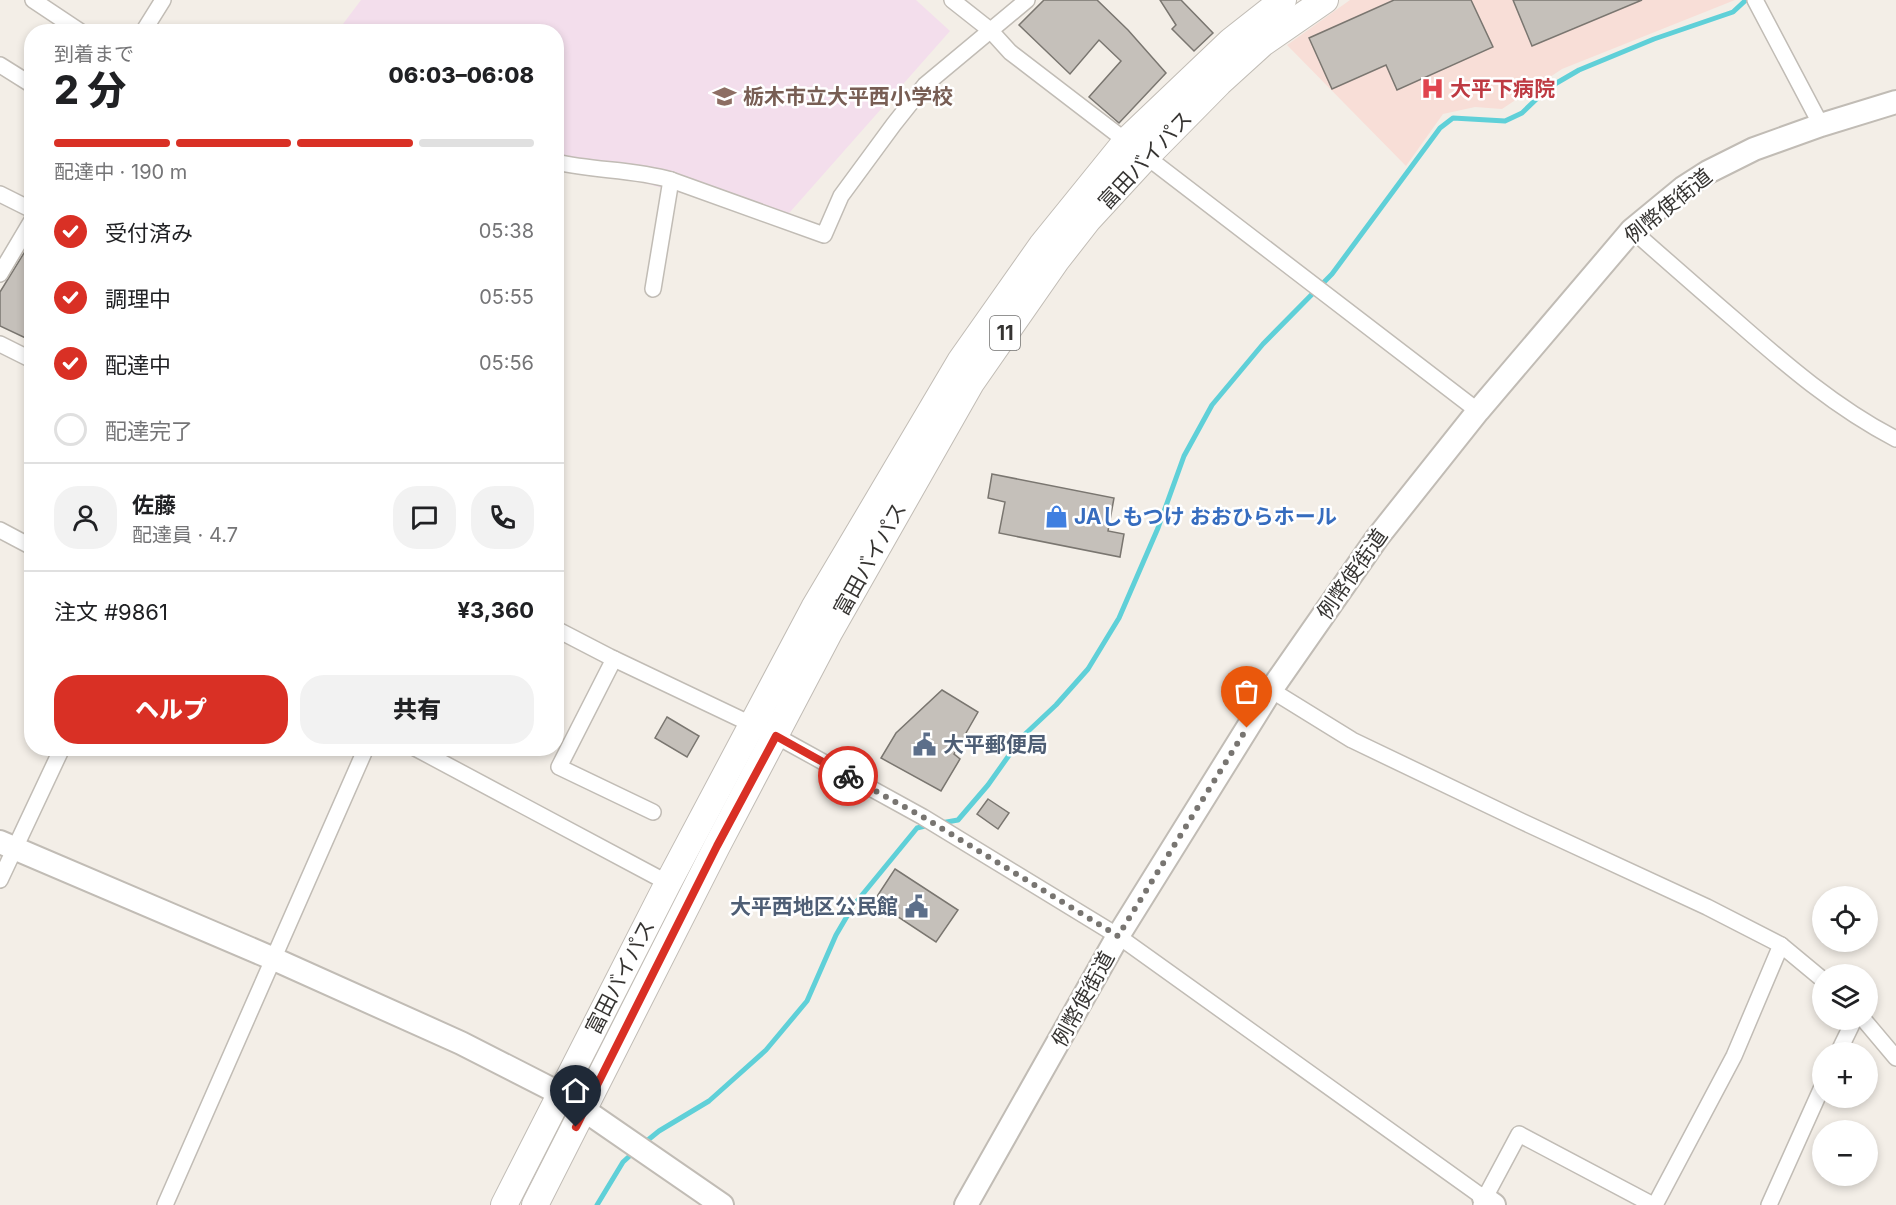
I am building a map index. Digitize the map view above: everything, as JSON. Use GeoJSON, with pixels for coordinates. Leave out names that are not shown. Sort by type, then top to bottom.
{"type":"FeatureCollection","features":[{"type":"Feature","properties":{"kind":"main road","name":"富田バイパス"},"geometry":{"type":"LineString","coordinates":[[504,1205],[668,883],[814,608],[961,360],[1042,245],[1137,148],[1231,41],[1283,0]]}},
{"type":"Feature","properties":{"kind":"main road","name":"富田バイパス"},"geometry":{"type":"LineString","coordinates":[[535,1205],[717,846],[830,631],[971,383],[1137,148],[1219,83],[1263,43],[1325,0]]}},
{"type":"Feature","properties":{"kind":"street"},"geometry":{"type":"LineString","coordinates":[[33,0],[69,24]]}},
{"type":"Feature","properties":{"kind":"street"},"geometry":{"type":"LineString","coordinates":[[148,24],[163,0]]}},
{"type":"Feature","properties":{"kind":"street"},"geometry":{"type":"LineString","coordinates":[[952,0],[990,30],[1010,52],[1478,411]]}},
{"type":"Feature","properties":{"kind":"street"},"geometry":{"type":"LineString","coordinates":[[564,164],[647,173],[824,235],[841,196],[926,85],[1027,0]]}},
{"type":"Feature","properties":{"kind":"street"},"geometry":{"type":"LineString","coordinates":[[1755,0],[1821,125]]}},
{"type":"Feature","properties":{"kind":"street"},"geometry":{"type":"LineString","coordinates":[[0,64],[24,80]]}},
{"type":"Feature","properties":{"kind":"street","name":"例幣使街道"},"geometry":{"type":"LineString","coordinates":[[966,1205],[1118,936],[1271,690],[1377,538],[1478,411],[1632,230],[1683,188],[1708,172],[1754,149],[1896,102]]}},
{"type":"Feature","properties":{"kind":"street"},"geometry":{"type":"LineString","coordinates":[[652,289],[671,180]]}},
{"type":"Feature","properties":{"kind":"street"},"geometry":{"type":"LineString","coordinates":[[0,194],[24,206]]}},
{"type":"Feature","properties":{"kind":"street"},"geometry":{"type":"LineString","coordinates":[[1632,230],[1819,391],[1870,425],[1896,439]]}},
{"type":"Feature","properties":{"kind":"street"},"geometry":{"type":"LineString","coordinates":[[1,271],[24,233]]}},
{"type":"Feature","properties":{"kind":"street"},"geometry":{"type":"LineString","coordinates":[[0,344],[24,356]]}},
{"type":"Feature","properties":{"kind":"street"},"geometry":{"type":"LineString","coordinates":[[0,530],[24,543]]}},
{"type":"Feature","properties":{"kind":"street"},"geometry":{"type":"LineString","coordinates":[[564,633],[776,736],[923,817],[1118,936],[1486,1203],[1519,1134],[1658,1204],[1734,1056],[1781,945]]}},
{"type":"Feature","properties":{"kind":"street"},"geometry":{"type":"LineString","coordinates":[[614,659],[559,767],[653,812]]}},
{"type":"Feature","properties":{"kind":"street"},"geometry":{"type":"LineString","coordinates":[[1271,690],[1352,740],[1707,907],[1781,945],[1812,971]]}},
{"type":"Feature","properties":{"kind":"street"},"geometry":{"type":"LineString","coordinates":[[0,880],[7,845],[57,756]]}},
{"type":"Feature","properties":{"kind":"street"},"geometry":{"type":"LineString","coordinates":[[165,1205],[363,756]]}},
{"type":"Feature","properties":{"kind":"street"},"geometry":{"type":"LineString","coordinates":[[430,756],[668,883]]}},
{"type":"Feature","properties":{"kind":"street"},"geometry":{"type":"LineString","coordinates":[[7,845],[274,959],[461,1043],[561,1094],[722,1205]]}},
{"type":"Feature","properties":{"kind":"street"},"geometry":{"type":"LineString","coordinates":[[1872,1030],[1896,1058]]}},
{"type":"Feature","properties":{"kind":"street"},"geometry":{"type":"LineString","coordinates":[[1769,1205],[1813,1108]]}},
{"type":"Feature","properties":{"kind":"shaded area","name":"栃木市立大平西小学校"},"geometry":{"type":"Polygon","coordinates":[[[361,0],[916,0],[950,31],[783,220],[564,162],[564,24],[343,24],[361,0]]]}},
{"type":"Feature","properties":{"kind":"shaded area","name":"大平下病院"},"geometry":{"type":"Polygon","coordinates":[[[1350,0],[1735,0],[1562,69],[1502,109],[1475,107],[1443,114],[1406,166],[1287,45],[1350,0]]]}},
{"type":"Feature","properties":{"kind":"building"},"geometry":{"type":"Polygon","coordinates":[[[1044,0],[1097,0],[1128,30],[1166,73],[1119,123],[1089,97],[1121,61],[1099,40],[1070,74],[1019,25],[1044,0]]]}},
{"type":"Feature","properties":{"kind":"building"},"geometry":{"type":"Polygon","coordinates":[[[1160,0],[1181,0],[1213,33],[1194,51],[1172,29],[1176,25],[1160,0]]]}},
{"type":"Feature","properties":{"kind":"building"},"geometry":{"type":"Polygon","coordinates":[[[1394,0],[1471,0],[1493,47],[1397,90],[1386,65],[1332,89],[1309,38],[1394,0]]]}},
{"type":"Feature","properties":{"kind":"building"},"geometry":{"type":"Polygon","coordinates":[[[1513,0],[1642,0],[1532,46],[1513,0]]]}},
{"type":"Feature","properties":{"kind":"building"},"geometry":{"type":"Polygon","coordinates":[[[24,253],[24,337],[0,326],[0,292],[24,253]]]}},
{"type":"Feature","properties":{"kind":"building","name":"JAしもつけ おおひらホール"},"geometry":{"type":"Polygon","coordinates":[[[992,474],[1114,498],[1108,531],[1124,534],[1120,557],[999,533],[1005,502],[988,498],[992,474]]]}},
{"type":"Feature","properties":{"kind":"building","name":"大平郵便局"},"geometry":{"type":"Polygon","coordinates":[[[942,690],[978,712],[954,754],[960,759],[941,791],[881,758],[896,733],[942,690]]]}},
{"type":"Feature","properties":{"kind":"building"},"geometry":{"type":"Polygon","coordinates":[[[667,717],[699,736],[687,757],[655,738],[667,717]]]}},
{"type":"Feature","properties":{"kind":"building"},"geometry":{"type":"Polygon","coordinates":[[[988,799],[1009,813],[998,829],[977,814],[988,799]]]}},
{"type":"Feature","properties":{"kind":"building","name":"大平西地区公民館"},"geometry":{"type":"Polygon","coordinates":[[[895,869],[958,910],[936,942],[874,901],[895,869]]]}},
{"type":"Feature","properties":{"kind":"waterway"},"geometry":{"type":"LineString","coordinates":[[941,823],[958,820],[988,785],[1022,737],[1056,705],[1088,669],[1119,618],[1158,528],[1184,456],[1212,405],[1263,344],[1332,274],[1440,128],[1453,118],[1505,121],[1522,113],[1548,88],[1579,70],[1654,39],[1733,12],[1746,0]]}},
{"type":"Feature","properties":{"kind":"waterway"},"geometry":{"type":"LineString","coordinates":[[643,1144],[659,1131],[709,1101],[766,1050],[807,1001],[836,935],[853,906],[917,828],[929,825]]}},
{"type":"Feature","properties":{"kind":"waterway"},"geometry":{"type":"LineString","coordinates":[[597,1205],[623,1162],[634,1152]]}},
{"type":"Feature","properties":{"kind":"way so far"},"geometry":{"type":"LineString","coordinates":[[848,776],[923,817],[1118,936],[1247,728]]}},
{"type":"Feature","properties":{"kind":"place","name":"大平下病院"},"geometry":{"type":"Point","coordinates":[1432,88]}},
{"type":"Feature","properties":{"kind":"place","name":"栃木市立大平西小学校"},"geometry":{"type":"Point","coordinates":[725,96]}},
{"type":"Feature","properties":{"kind":"place","name":"JAしもつけ おおひらホール"},"geometry":{"type":"Point","coordinates":[1056,516]}},
{"type":"Feature","properties":{"kind":"place","name":"大平郵便局"},"geometry":{"type":"Point","coordinates":[925,744]}},
{"type":"Feature","properties":{"kind":"place","name":"大平西地区公民館"},"geometry":{"type":"Point","coordinates":[916,906]}},
{"type":"Feature","properties":{"kind":"route"},"geometry":{"type":"LineString","coordinates":[[576,1127],[717,846],[776,736],[848,776]]}}]}
